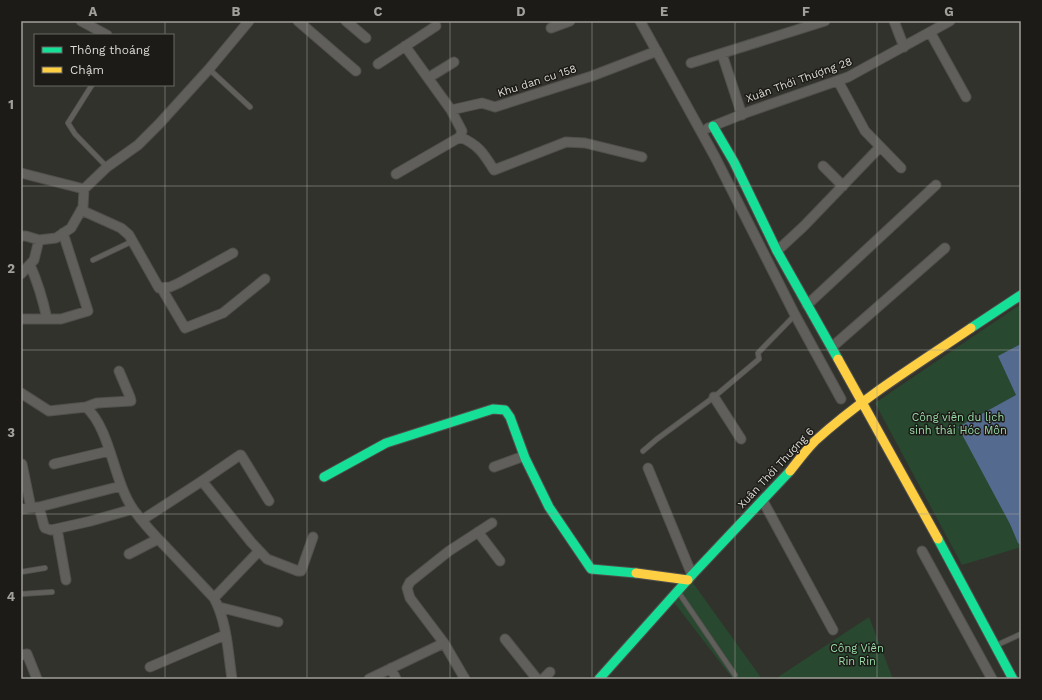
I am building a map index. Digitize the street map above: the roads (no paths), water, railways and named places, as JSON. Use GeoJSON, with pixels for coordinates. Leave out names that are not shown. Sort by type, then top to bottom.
{"type":"FeatureCollection","features":[{"type":"Feature","properties":{"kind":"street"},"geometry":{"type":"LineString","coordinates":[[81,21],[105,34]]}},
{"type":"Feature","properties":{"kind":"street"},"geometry":{"type":"LineString","coordinates":[[21,236],[39,240],[56,238],[71,228],[83,207],[84,189],[107,167],[138,145],[209,70],[249,21]]}},
{"type":"Feature","properties":{"kind":"street"},"geometry":{"type":"LineString","coordinates":[[298,21],[356,71]]}},
{"type":"Feature","properties":{"kind":"street"},"geometry":{"type":"LineString","coordinates":[[346,21],[366,38]]}},
{"type":"Feature","properties":{"kind":"street"},"geometry":{"type":"LineString","coordinates":[[552,28],[570,21]]}},
{"type":"Feature","properties":{"kind":"street"},"geometry":{"type":"LineString","coordinates":[[640,21],[701,131],[794,315],[841,399]]}},
{"type":"Feature","properties":{"kind":"street"},"geometry":{"type":"LineString","coordinates":[[691,64],[825,21]]}},
{"type":"Feature","properties":{"kind":"street"},"geometry":{"type":"LineString","coordinates":[[894,21],[904,47]]}},
{"type":"Feature","properties":{"kind":"street","name":"Xuân Thới Thượng 28"},"geometry":{"type":"LineString","coordinates":[[701,131],[848,77],[950,21]]}},
{"type":"Feature","properties":{"kind":"street"},"geometry":{"type":"LineString","coordinates":[[378,64],[436,26]]}},
{"type":"Feature","properties":{"kind":"street"},"geometry":{"type":"LineString","coordinates":[[930,32],[966,97]]}},
{"type":"Feature","properties":{"kind":"street"},"geometry":{"type":"LineString","coordinates":[[396,174],[460,136],[462,132],[451,110],[405,46]]}},
{"type":"Feature","properties":{"kind":"street","name":"Khu dan cu 158"},"geometry":{"type":"LineString","coordinates":[[451,110],[482,103],[495,106],[592,76],[657,51]]}},
{"type":"Feature","properties":{"kind":"street"},"geometry":{"type":"LineString","coordinates":[[722,54],[742,115]]}},
{"type":"Feature","properties":{"kind":"street"},"geometry":{"type":"LineString","coordinates":[[428,78],[454,62]]}},
{"type":"Feature","properties":{"kind":"street"},"geometry":{"type":"LineString","coordinates":[[838,81],[865,131],[901,168]]}},
{"type":"Feature","properties":{"kind":"street"},"geometry":{"type":"LineString","coordinates":[[713,126],[734,162],[763,224],[800,293],[863,403],[996,646],[1012,679]]}},
{"type":"Feature","properties":{"kind":"street"},"geometry":{"type":"LineString","coordinates":[[460,136],[469,140],[481,149],[494,170],[566,142],[585,143],[642,157]]}},
{"type":"Feature","properties":{"kind":"street"},"geometry":{"type":"LineString","coordinates":[[778,251],[880,147]]}},
{"type":"Feature","properties":{"kind":"street"},"geometry":{"type":"LineString","coordinates":[[823,166],[843,186]]}},
{"type":"Feature","properties":{"kind":"street"},"geometry":{"type":"LineString","coordinates":[[21,173],[84,189]]}},
{"type":"Feature","properties":{"kind":"street"},"geometry":{"type":"LineString","coordinates":[[807,305],[936,185]]}},
{"type":"Feature","properties":{"kind":"street"},"geometry":{"type":"LineString","coordinates":[[81,210],[121,228],[129,235],[157,286],[162,289],[185,328],[223,313],[266,279]]}},
{"type":"Feature","properties":{"kind":"street"},"geometry":{"type":"LineString","coordinates":[[21,319],[61,319],[88,311],[63,234]]}},
{"type":"Feature","properties":{"kind":"street"},"geometry":{"type":"LineString","coordinates":[[21,274],[34,260],[39,240]]}},
{"type":"Feature","properties":{"kind":"street"},"geometry":{"type":"LineString","coordinates":[[832,347],[945,248]]}},
{"type":"Feature","properties":{"kind":"street"},"geometry":{"type":"LineString","coordinates":[[162,289],[179,283],[233,253]]}},
{"type":"Feature","properties":{"kind":"street"},"geometry":{"type":"LineString","coordinates":[[30,265],[42,297],[47,319]]}},
{"type":"Feature","properties":{"kind":"street","name":"Xuân Thới Thượng 6"},"geometry":{"type":"LineString","coordinates":[[599,679],[690,578],[785,477],[814,442],[852,410],[901,375],[1021,295]]}},
{"type":"Feature","properties":{"kind":"street"},"geometry":{"type":"LineString","coordinates":[[21,393],[49,411],[86,407],[98,403],[130,401],[130,397],[119,371]]}},
{"type":"Feature","properties":{"kind":"street"},"geometry":{"type":"LineString","coordinates":[[714,397],[741,439]]}},
{"type":"Feature","properties":{"kind":"street"},"geometry":{"type":"LineString","coordinates":[[86,407],[94,414],[101,428],[121,486],[133,509],[214,598],[219,607],[232,679]]}},
{"type":"Feature","properties":{"kind":"street"},"geometry":{"type":"LineString","coordinates":[[324,477],[386,443],[493,409],[505,410],[510,417],[524,456],[549,507],[591,569],[690,578],[648,468]]}},
{"type":"Feature","properties":{"kind":"street"},"geometry":{"type":"LineString","coordinates":[[54,464],[109,451]]}},
{"type":"Feature","properties":{"kind":"street"},"geometry":{"type":"LineString","coordinates":[[142,520],[240,455],[269,501]]}},
{"type":"Feature","properties":{"kind":"street"},"geometry":{"type":"LineString","coordinates":[[494,467],[524,456]]}},
{"type":"Feature","properties":{"kind":"street"},"geometry":{"type":"LineString","coordinates":[[22,464],[35,507],[45,528],[52,530],[57,529],[133,509]]}},
{"type":"Feature","properties":{"kind":"street"},"geometry":{"type":"LineString","coordinates":[[202,481],[251,542],[267,559],[298,572],[301,571],[313,537]]}},
{"type":"Feature","properties":{"kind":"street"},"geometry":{"type":"LineString","coordinates":[[21,510],[121,486]]}},
{"type":"Feature","properties":{"kind":"street"},"geometry":{"type":"LineString","coordinates":[[763,501],[833,630]]}},
{"type":"Feature","properties":{"kind":"street"},"geometry":{"type":"LineString","coordinates":[[465,679],[444,643],[410,598],[407,588],[410,582],[449,551],[492,523]]}},
{"type":"Feature","properties":{"kind":"street"},"geometry":{"type":"LineString","coordinates":[[57,529],[66,580]]}},
{"type":"Feature","properties":{"kind":"street"},"geometry":{"type":"LineString","coordinates":[[478,532],[500,561]]}},
{"type":"Feature","properties":{"kind":"street"},"geometry":{"type":"LineString","coordinates":[[129,554],[158,538]]}},
{"type":"Feature","properties":{"kind":"street"},"geometry":{"type":"LineString","coordinates":[[214,598],[259,551]]}},
{"type":"Feature","properties":{"kind":"street"},"geometry":{"type":"LineString","coordinates":[[922,551],[992,679]]}},
{"type":"Feature","properties":{"kind":"street"},"geometry":{"type":"LineString","coordinates":[[219,607],[278,622]]}},
{"type":"Feature","properties":{"kind":"street"},"geometry":{"type":"LineString","coordinates":[[150,667],[225,635]]}},
{"type":"Feature","properties":{"kind":"street"},"geometry":{"type":"LineString","coordinates":[[505,639],[537,679]]}},
{"type":"Feature","properties":{"kind":"street"},"geometry":{"type":"LineString","coordinates":[[369,679],[444,643]]}},
{"type":"Feature","properties":{"kind":"street"},"geometry":{"type":"LineString","coordinates":[[21,655],[27,654],[37,679]]}},
{"type":"Feature","properties":{"kind":"street"},"geometry":{"type":"LineString","coordinates":[[391,668],[396,679]]}},
{"type":"Feature","properties":{"kind":"lane"},"geometry":{"type":"LineString","coordinates":[[209,70],[250,107]]}},
{"type":"Feature","properties":{"kind":"lane"},"geometry":{"type":"LineString","coordinates":[[91,86],[68,123],[75,134],[107,167]]}},
{"type":"Feature","properties":{"kind":"lane"},"geometry":{"type":"LineString","coordinates":[[93,260],[133,241]]}},
{"type":"Feature","properties":{"kind":"lane"},"geometry":{"type":"LineString","coordinates":[[787,301],[800,293]]}},
{"type":"Feature","properties":{"kind":"lane"},"geometry":{"type":"LineString","coordinates":[[643,451],[714,397],[759,359],[758,353],[794,315]]}},
{"type":"Feature","properties":{"kind":"lane"},"geometry":{"type":"LineString","coordinates":[[21,572],[45,568]]}},
{"type":"Feature","properties":{"kind":"lane"},"geometry":{"type":"LineString","coordinates":[[21,594],[52,592]]}},
{"type":"Feature","properties":{"kind":"lane"},"geometry":{"type":"LineString","coordinates":[[678,592],[735,675]]}},
{"type":"Feature","properties":{"kind":"lane"},"geometry":{"type":"LineString","coordinates":[[996,646],[1021,634]]}},
{"type":"Feature","properties":{"kind":"water"},"geometry":{"type":"Polygon","coordinates":[[[1021,344],[1021,545],[1018,543],[1010,524],[958,427],[1016,395],[998,356],[1021,344]]]}},
{"type":"Feature","properties":{"kind":"park label","name":"Công viên du lịch sinh thái Hóc Môn"},"geometry":{"type":"Point","coordinates":[958,423]}},
{"type":"Feature","properties":{"kind":"park label","name":"Công Viên Rin Rin"},"geometry":{"type":"Point","coordinates":[857,654]}}]}
